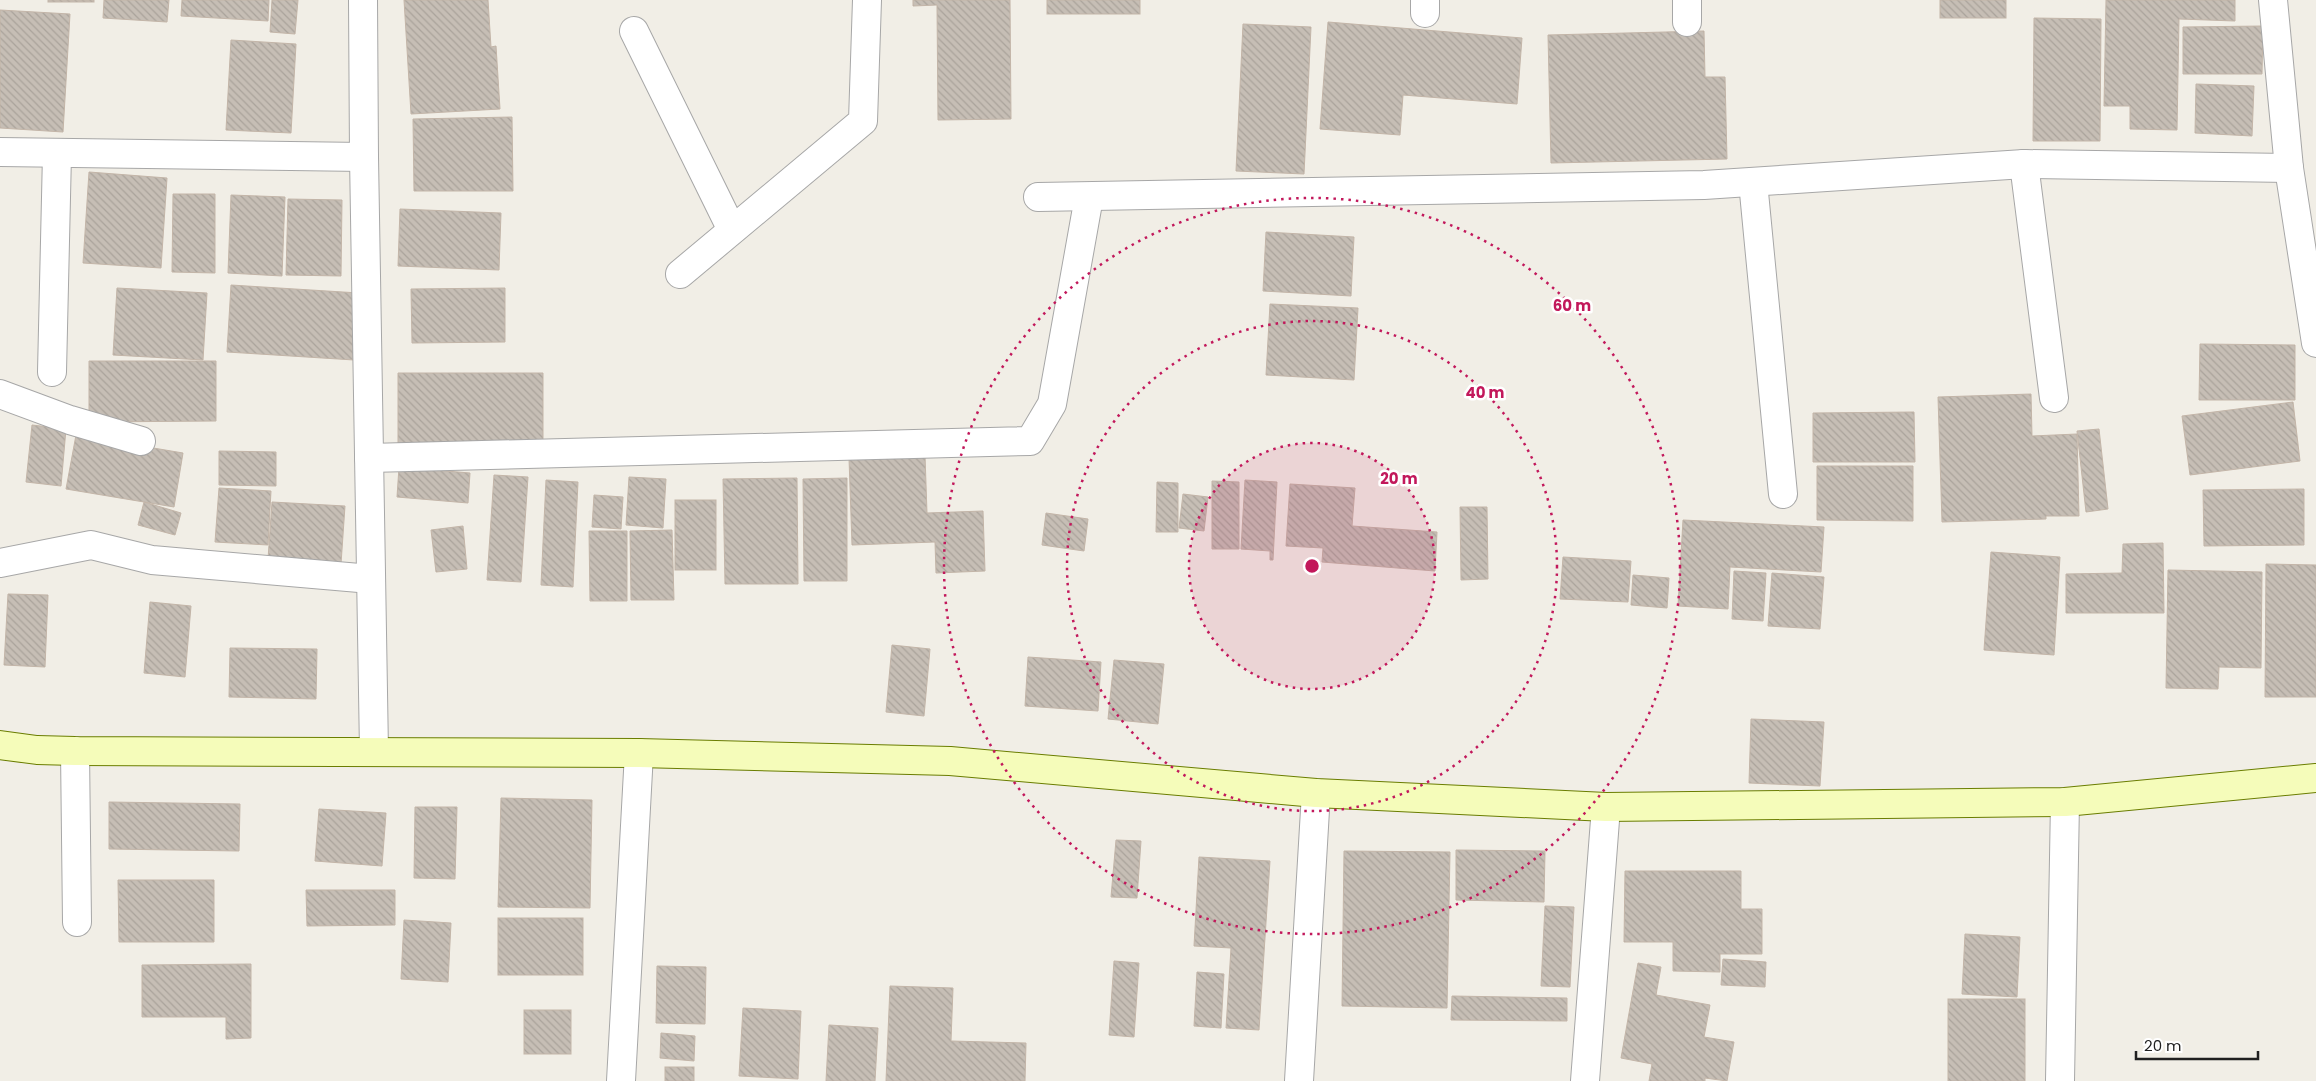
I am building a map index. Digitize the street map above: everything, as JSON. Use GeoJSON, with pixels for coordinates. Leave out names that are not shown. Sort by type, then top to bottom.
{"type":"FeatureCollection","features":[{"type":"Feature","properties":{"kind":"main road"},"geometry":{"type":"LineString","coordinates":[[0,745],[37,750],[639,753],[950,761],[1316,793],[1606,807],[2064,802],[2316,778]]}},
{"type":"Feature","properties":{"kind":"street"},"geometry":{"type":"LineString","coordinates":[[363,0],[374,751]]}},
{"type":"Feature","properties":{"kind":"street"},"geometry":{"type":"LineString","coordinates":[[680,274],[863,121],[867,0]]}},
{"type":"Feature","properties":{"kind":"street"},"geometry":{"type":"LineString","coordinates":[[2273,0],[2289,168],[2316,343]]}},
{"type":"Feature","properties":{"kind":"street"},"geometry":{"type":"LineString","coordinates":[[634,31],[732,230]]}},
{"type":"Feature","properties":{"kind":"street"},"geometry":{"type":"LineString","coordinates":[[0,152],[364,157]]}},
{"type":"Feature","properties":{"kind":"street"},"geometry":{"type":"LineString","coordinates":[[52,372],[56,154]]}},
{"type":"Feature","properties":{"kind":"street"},"geometry":{"type":"LineString","coordinates":[[1038,198],[1694,186],[2024,164],[2289,168]]}},
{"type":"Feature","properties":{"kind":"street"},"geometry":{"type":"LineString","coordinates":[[2024,164],[2054,398]]}},
{"type":"Feature","properties":{"kind":"street"},"geometry":{"type":"LineString","coordinates":[[1753,182],[1783,494]]}},
{"type":"Feature","properties":{"kind":"street"},"geometry":{"type":"LineString","coordinates":[[369,458],[1030,441],[1052,404],[1090,196]]}},
{"type":"Feature","properties":{"kind":"street"},"geometry":{"type":"LineString","coordinates":[[0,394],[70,420],[141,441]]}},
{"type":"Feature","properties":{"kind":"street"},"geometry":{"type":"LineString","coordinates":[[0,563],[91,545],[152,560],[371,579]]}},
{"type":"Feature","properties":{"kind":"street"},"geometry":{"type":"LineString","coordinates":[[75,750],[77,922]]}},
{"type":"Feature","properties":{"kind":"street"},"geometry":{"type":"LineString","coordinates":[[621,1081],[639,753]]}},
{"type":"Feature","properties":{"kind":"street"},"geometry":{"type":"LineString","coordinates":[[1299,1081],[1316,793]]}},
{"type":"Feature","properties":{"kind":"street"},"geometry":{"type":"LineString","coordinates":[[2060,1081],[2064,802]]}},
{"type":"Feature","properties":{"kind":"street"},"geometry":{"type":"LineString","coordinates":[[1584,1081],[1606,807]]}},
{"type":"Feature","properties":{"kind":"building"},"geometry":{"type":"Polygon","coordinates":[[[48,0],[94,0],[94,2],[48,2],[48,0]]]}},
{"type":"Feature","properties":{"kind":"building"},"geometry":{"type":"Polygon","coordinates":[[[104,0],[169,0],[167,22],[103,18],[104,0]]]}},
{"type":"Feature","properties":{"kind":"building"},"geometry":{"type":"Polygon","coordinates":[[[182,0],[269,0],[268,21],[181,16],[182,0]]]}},
{"type":"Feature","properties":{"kind":"building"},"geometry":{"type":"Polygon","coordinates":[[[272,0],[298,0],[295,34],[270,32],[272,0]]]}},
{"type":"Feature","properties":{"kind":"building"},"geometry":{"type":"Polygon","coordinates":[[[404,0],[488,0],[491,47],[496,46],[500,109],[411,114],[404,0]]]}},
{"type":"Feature","properties":{"kind":"building"},"geometry":{"type":"Polygon","coordinates":[[[913,0],[1010,0],[1011,119],[938,120],[937,5],[913,6],[913,0]]]}},
{"type":"Feature","properties":{"kind":"building"},"geometry":{"type":"Polygon","coordinates":[[[1047,0],[1140,0],[1140,14],[1047,14],[1047,0]]]}},
{"type":"Feature","properties":{"kind":"building"},"geometry":{"type":"Polygon","coordinates":[[[1940,0],[2006,0],[2006,18],[1940,18],[1940,0]]]}},
{"type":"Feature","properties":{"kind":"building"},"geometry":{"type":"Polygon","coordinates":[[[2106,0],[2235,0],[2235,21],[2179,19],[2177,130],[2130,129],[2130,106],[2104,106],[2106,0]]]}},
{"type":"Feature","properties":{"kind":"building"},"geometry":{"type":"Polygon","coordinates":[[[0,10],[70,14],[63,132],[0,128],[0,10]]]}},
{"type":"Feature","properties":{"kind":"building"},"geometry":{"type":"Polygon","coordinates":[[[2034,18],[2101,19],[2100,141],[2033,141],[2034,18]]]}},
{"type":"Feature","properties":{"kind":"building"},"geometry":{"type":"Polygon","coordinates":[[[1328,22],[1522,38],[1517,104],[1403,95],[1400,135],[1320,129],[1328,22]]]}},
{"type":"Feature","properties":{"kind":"building"},"geometry":{"type":"Polygon","coordinates":[[[1243,24],[1311,27],[1304,174],[1236,171],[1243,24]]]}},
{"type":"Feature","properties":{"kind":"building"},"geometry":{"type":"Polygon","coordinates":[[[2263,26],[2262,74],[2183,74],[2183,27],[2263,26]]]}},
{"type":"Feature","properties":{"kind":"building"},"geometry":{"type":"Polygon","coordinates":[[[1704,31],[1705,77],[1725,77],[1727,159],[1551,163],[1548,35],[1704,31]]]}},
{"type":"Feature","properties":{"kind":"building"},"geometry":{"type":"Polygon","coordinates":[[[231,40],[296,44],[291,133],[226,130],[231,40]]]}},
{"type":"Feature","properties":{"kind":"building"},"geometry":{"type":"Polygon","coordinates":[[[2196,84],[2254,86],[2252,136],[2195,133],[2196,84]]]}},
{"type":"Feature","properties":{"kind":"building"},"geometry":{"type":"Polygon","coordinates":[[[512,117],[513,191],[414,191],[413,119],[512,117]]]}},
{"type":"Feature","properties":{"kind":"building"},"geometry":{"type":"Polygon","coordinates":[[[89,172],[167,178],[161,268],[83,263],[89,172]]]}},
{"type":"Feature","properties":{"kind":"building"},"geometry":{"type":"Polygon","coordinates":[[[173,194],[215,194],[215,273],[172,272],[173,194]]]}},
{"type":"Feature","properties":{"kind":"building"},"geometry":{"type":"Polygon","coordinates":[[[231,195],[285,197],[282,276],[228,273],[231,195]]]}},
{"type":"Feature","properties":{"kind":"building"},"geometry":{"type":"Polygon","coordinates":[[[288,199],[342,200],[341,276],[286,275],[288,199]]]}},
{"type":"Feature","properties":{"kind":"building"},"geometry":{"type":"Polygon","coordinates":[[[400,209],[501,213],[499,270],[398,266],[400,209]]]}},
{"type":"Feature","properties":{"kind":"building"},"geometry":{"type":"Polygon","coordinates":[[[1266,232],[1354,237],[1351,296],[1263,291],[1266,232]]]}},
{"type":"Feature","properties":{"kind":"building"},"geometry":{"type":"Polygon","coordinates":[[[231,285],[359,293],[354,360],[227,352],[231,285]]]}},
{"type":"Feature","properties":{"kind":"building"},"geometry":{"type":"Polygon","coordinates":[[[117,288],[207,293],[203,360],[113,355],[117,288]]]}},
{"type":"Feature","properties":{"kind":"building"},"geometry":{"type":"Polygon","coordinates":[[[505,288],[505,342],[412,343],[411,289],[505,288]]]}},
{"type":"Feature","properties":{"kind":"building"},"geometry":{"type":"Polygon","coordinates":[[[1270,304],[1358,308],[1354,380],[1266,375],[1270,304]]]}},
{"type":"Feature","properties":{"kind":"building"},"geometry":{"type":"Polygon","coordinates":[[[2200,344],[2295,345],[2295,400],[2199,400],[2200,344]]]}},
{"type":"Feature","properties":{"kind":"building"},"geometry":{"type":"Polygon","coordinates":[[[89,361],[216,361],[216,421],[89,422],[89,361]]]}},
{"type":"Feature","properties":{"kind":"building"},"geometry":{"type":"Polygon","coordinates":[[[398,373],[543,373],[543,446],[398,447],[398,373]]]}},
{"type":"Feature","properties":{"kind":"building"},"geometry":{"type":"Polygon","coordinates":[[[2031,394],[2032,436],[2077,434],[2079,516],[2046,516],[2046,519],[1942,522],[1938,397],[2031,394]]]}},
{"type":"Feature","properties":{"kind":"building"},"geometry":{"type":"Polygon","coordinates":[[[2293,402],[2300,461],[2190,475],[2182,416],[2293,402]]]}},
{"type":"Feature","properties":{"kind":"building"},"geometry":{"type":"Polygon","coordinates":[[[1914,412],[1915,462],[1813,462],[1813,413],[1914,412]]]}},
{"type":"Feature","properties":{"kind":"building"},"geometry":{"type":"Polygon","coordinates":[[[32,425],[66,429],[61,486],[26,482],[32,425]]]}},
{"type":"Feature","properties":{"kind":"building"},"geometry":{"type":"Polygon","coordinates":[[[2099,429],[2108,509],[2086,512],[2077,431],[2099,429]]]}},
{"type":"Feature","properties":{"kind":"building"},"geometry":{"type":"Polygon","coordinates":[[[76,435],[183,453],[174,507],[66,489],[76,435]]]}},
{"type":"Feature","properties":{"kind":"building"},"geometry":{"type":"Polygon","coordinates":[[[219,451],[276,452],[276,486],[219,485],[219,451]]]}},
{"type":"Feature","properties":{"kind":"building"},"geometry":{"type":"Polygon","coordinates":[[[925,455],[927,513],[983,511],[985,571],[936,573],[935,542],[852,545],[849,458],[925,455]]]}},
{"type":"Feature","properties":{"kind":"building"},"geometry":{"type":"Polygon","coordinates":[[[1817,466],[1913,466],[1913,521],[1817,520],[1817,466]]]}},
{"type":"Feature","properties":{"kind":"building"},"geometry":{"type":"Polygon","coordinates":[[[399,467],[470,473],[468,503],[397,497],[399,467]]]}},
{"type":"Feature","properties":{"kind":"building"},"geometry":{"type":"Polygon","coordinates":[[[494,475],[528,477],[521,582],[487,580],[494,475]]]}},
{"type":"Feature","properties":{"kind":"building"},"geometry":{"type":"Polygon","coordinates":[[[629,477],[666,479],[663,528],[626,525],[629,477]]]}},
{"type":"Feature","properties":{"kind":"building"},"geometry":{"type":"Polygon","coordinates":[[[797,478],[798,584],[725,584],[723,479],[797,478]]]}},
{"type":"Feature","properties":{"kind":"building"},"geometry":{"type":"Polygon","coordinates":[[[847,478],[847,581],[804,581],[803,479],[847,478]]]}},
{"type":"Feature","properties":{"kind":"building"},"geometry":{"type":"Polygon","coordinates":[[[546,480],[578,482],[573,587],[541,585],[546,480]]]}},
{"type":"Feature","properties":{"kind":"building"},"geometry":{"type":"Polygon","coordinates":[[[1245,480],[1277,482],[1273,560],[1270,560],[1270,551],[1241,549],[1245,480]]]}},
{"type":"Feature","properties":{"kind":"building"},"geometry":{"type":"Polygon","coordinates":[[[1212,481],[1239,482],[1239,549],[1212,549],[1212,481]]]}},
{"type":"Feature","properties":{"kind":"building"},"geometry":{"type":"Polygon","coordinates":[[[1157,482],[1178,483],[1178,532],[1156,532],[1157,482]]]}},
{"type":"Feature","properties":{"kind":"building"},"geometry":{"type":"Polygon","coordinates":[[[1290,484],[1355,488],[1352,526],[1437,532],[1435,571],[1322,562],[1323,548],[1286,546],[1290,484]]]}},
{"type":"Feature","properties":{"kind":"building"},"geometry":{"type":"Polygon","coordinates":[[[219,488],[271,491],[268,545],[215,542],[219,488]]]}},
{"type":"Feature","properties":{"kind":"building"},"geometry":{"type":"Polygon","coordinates":[[[2304,489],[2304,545],[2204,546],[2203,490],[2304,489]]]}},
{"type":"Feature","properties":{"kind":"building"},"geometry":{"type":"Polygon","coordinates":[[[1183,494],[1208,497],[1204,531],[1179,528],[1183,494]]]}},
{"type":"Feature","properties":{"kind":"building"},"geometry":{"type":"Polygon","coordinates":[[[594,495],[623,497],[621,529],[592,527],[594,495]]]}},
{"type":"Feature","properties":{"kind":"building"},"geometry":{"type":"Polygon","coordinates":[[[675,500],[716,500],[716,570],[675,570],[675,500]]]}},
{"type":"Feature","properties":{"kind":"building"},"geometry":{"type":"Polygon","coordinates":[[[144,502],[181,513],[175,535],[138,525],[144,502]]]}},
{"type":"Feature","properties":{"kind":"building"},"geometry":{"type":"Polygon","coordinates":[[[272,502],[345,506],[341,564],[268,559],[272,502]]]}},
{"type":"Feature","properties":{"kind":"building"},"geometry":{"type":"Polygon","coordinates":[[[1460,507],[1487,507],[1488,579],[1461,580],[1460,507]]]}},
{"type":"Feature","properties":{"kind":"building"},"geometry":{"type":"Polygon","coordinates":[[[1046,513],[1088,519],[1084,551],[1042,545],[1046,513]]]}},
{"type":"Feature","properties":{"kind":"building"},"geometry":{"type":"Polygon","coordinates":[[[1683,520],[1824,527],[1821,572],[1730,567],[1728,609],[1678,606],[1683,520]]]}},
{"type":"Feature","properties":{"kind":"building"},"geometry":{"type":"Polygon","coordinates":[[[463,526],[467,569],[436,572],[431,530],[463,526]]]}},
{"type":"Feature","properties":{"kind":"building"},"geometry":{"type":"Polygon","coordinates":[[[672,530],[674,600],[631,600],[630,531],[672,530]]]}},
{"type":"Feature","properties":{"kind":"building"},"geometry":{"type":"Polygon","coordinates":[[[589,531],[627,531],[627,601],[590,601],[589,531]]]}},
{"type":"Feature","properties":{"kind":"building"},"geometry":{"type":"Polygon","coordinates":[[[2163,543],[2164,613],[2066,613],[2066,574],[2122,573],[2123,544],[2163,543]]]}},
{"type":"Feature","properties":{"kind":"building"},"geometry":{"type":"Polygon","coordinates":[[[1991,552],[2060,557],[2054,655],[1984,650],[1991,552]]]}},
{"type":"Feature","properties":{"kind":"building"},"geometry":{"type":"Polygon","coordinates":[[[1563,557],[1631,561],[1628,602],[1560,599],[1563,557]]]}},
{"type":"Feature","properties":{"kind":"building"},"geometry":{"type":"Polygon","coordinates":[[[2266,564],[2316,565],[2316,697],[2265,697],[2266,564]]]}},
{"type":"Feature","properties":{"kind":"building"},"geometry":{"type":"Polygon","coordinates":[[[2168,570],[2262,572],[2261,668],[2219,667],[2218,689],[2166,688],[2168,570]]]}},
{"type":"Feature","properties":{"kind":"building"},"geometry":{"type":"Polygon","coordinates":[[[1734,571],[1766,573],[1763,621],[1732,619],[1734,571]]]}},
{"type":"Feature","properties":{"kind":"building"},"geometry":{"type":"Polygon","coordinates":[[[1772,573],[1824,577],[1820,629],[1768,626],[1772,573]]]}},
{"type":"Feature","properties":{"kind":"building"},"geometry":{"type":"Polygon","coordinates":[[[1633,575],[1669,578],[1667,608],[1631,605],[1633,575]]]}},
{"type":"Feature","properties":{"kind":"building"},"geometry":{"type":"Polygon","coordinates":[[[8,594],[48,595],[45,667],[4,665],[8,594]]]}},
{"type":"Feature","properties":{"kind":"building"},"geometry":{"type":"Polygon","coordinates":[[[150,602],[191,606],[185,677],[144,673],[150,602]]]}},
{"type":"Feature","properties":{"kind":"building"},"geometry":{"type":"Polygon","coordinates":[[[892,645],[930,649],[924,716],[886,712],[892,645]]]}},
{"type":"Feature","properties":{"kind":"building"},"geometry":{"type":"Polygon","coordinates":[[[230,648],[317,649],[316,699],[229,697],[230,648]]]}},
{"type":"Feature","properties":{"kind":"building"},"geometry":{"type":"Polygon","coordinates":[[[1028,657],[1101,662],[1098,711],[1025,706],[1028,657]]]}},
{"type":"Feature","properties":{"kind":"building"},"geometry":{"type":"Polygon","coordinates":[[[1114,660],[1164,664],[1158,724],[1108,719],[1114,660]]]}},
{"type":"Feature","properties":{"kind":"building"},"geometry":{"type":"Polygon","coordinates":[[[1751,719],[1824,722],[1820,786],[1749,783],[1751,719]]]}},
{"type":"Feature","properties":{"kind":"building"},"geometry":{"type":"Polygon","coordinates":[[[501,798],[592,800],[590,908],[498,907],[501,798]]]}},
{"type":"Feature","properties":{"kind":"building"},"geometry":{"type":"Polygon","coordinates":[[[109,802],[240,804],[239,851],[109,849],[109,802]]]}},
{"type":"Feature","properties":{"kind":"building"},"geometry":{"type":"Polygon","coordinates":[[[415,807],[457,807],[455,879],[414,878],[415,807]]]}},
{"type":"Feature","properties":{"kind":"building"},"geometry":{"type":"Polygon","coordinates":[[[319,809],[386,813],[382,866],[315,861],[319,809]]]}},
{"type":"Feature","properties":{"kind":"building"},"geometry":{"type":"Polygon","coordinates":[[[1116,840],[1141,841],[1137,898],[1111,897],[1116,840]]]}},
{"type":"Feature","properties":{"kind":"building"},"geometry":{"type":"Polygon","coordinates":[[[1456,850],[1545,851],[1544,902],[1456,900],[1456,850]]]}},
{"type":"Feature","properties":{"kind":"building"},"geometry":{"type":"Polygon","coordinates":[[[1344,851],[1450,852],[1447,1008],[1342,1006],[1344,851]]]}},
{"type":"Feature","properties":{"kind":"building"},"geometry":{"type":"Polygon","coordinates":[[[1199,857],[1270,861],[1259,1030],[1226,1028],[1231,948],[1194,946],[1199,857]]]}},
{"type":"Feature","properties":{"kind":"building"},"geometry":{"type":"Polygon","coordinates":[[[1625,871],[1741,871],[1741,909],[1762,909],[1762,954],[1720,954],[1720,972],[1673,971],[1673,942],[1624,942],[1625,871]]]}},
{"type":"Feature","properties":{"kind":"building"},"geometry":{"type":"Polygon","coordinates":[[[118,880],[214,880],[214,942],[119,942],[118,880]]]}},
{"type":"Feature","properties":{"kind":"building"},"geometry":{"type":"Polygon","coordinates":[[[306,890],[395,890],[395,925],[307,926],[306,890]]]}},
{"type":"Feature","properties":{"kind":"building"},"geometry":{"type":"Polygon","coordinates":[[[1545,906],[1574,907],[1570,987],[1541,986],[1545,906]]]}},
{"type":"Feature","properties":{"kind":"building"},"geometry":{"type":"Polygon","coordinates":[[[498,918],[583,918],[583,975],[498,975],[498,918]]]}},
{"type":"Feature","properties":{"kind":"building"},"geometry":{"type":"Polygon","coordinates":[[[404,920],[451,923],[448,982],[401,979],[404,920]]]}},
{"type":"Feature","properties":{"kind":"building"},"geometry":{"type":"Polygon","coordinates":[[[1965,934],[2020,937],[2017,997],[1962,994],[1965,934]]]}},
{"type":"Feature","properties":{"kind":"building"},"geometry":{"type":"Polygon","coordinates":[[[1723,959],[1766,962],[1765,987],[1721,985],[1723,959]]]}},
{"type":"Feature","properties":{"kind":"building"},"geometry":{"type":"Polygon","coordinates":[[[1114,961],[1139,963],[1134,1037],[1109,1035],[1114,961]]]}},
{"type":"Feature","properties":{"kind":"building"},"geometry":{"type":"Polygon","coordinates":[[[1638,963],[1661,967],[1656,995],[1710,1005],[1704,1037],[1734,1042],[1727,1081],[1705,1078],[1705,1081],[1649,1081],[1652,1064],[1621,1058],[1638,963]]]}},
{"type":"Feature","properties":{"kind":"building"},"geometry":{"type":"Polygon","coordinates":[[[251,964],[251,1038],[226,1039],[226,1017],[142,1017],[142,965],[251,964]]]}},
{"type":"Feature","properties":{"kind":"building"},"geometry":{"type":"Polygon","coordinates":[[[657,966],[706,967],[705,1024],[656,1023],[657,966]]]}},
{"type":"Feature","properties":{"kind":"building"},"geometry":{"type":"Polygon","coordinates":[[[1197,972],[1224,974],[1221,1028],[1194,1026],[1197,972]]]}},
{"type":"Feature","properties":{"kind":"building"},"geometry":{"type":"Polygon","coordinates":[[[890,986],[953,988],[951,1041],[1026,1043],[1025,1081],[886,1081],[890,986]]]}},
{"type":"Feature","properties":{"kind":"building"},"geometry":{"type":"Polygon","coordinates":[[[1452,996],[1567,998],[1567,1021],[1451,1020],[1452,996]]]}},
{"type":"Feature","properties":{"kind":"building"},"geometry":{"type":"Polygon","coordinates":[[[1948,999],[2025,999],[2025,1081],[1948,1081],[1948,999]]]}},
{"type":"Feature","properties":{"kind":"building"},"geometry":{"type":"Polygon","coordinates":[[[743,1008],[801,1011],[798,1079],[739,1076],[743,1008]]]}},
{"type":"Feature","properties":{"kind":"building"},"geometry":{"type":"Polygon","coordinates":[[[524,1010],[571,1010],[571,1054],[524,1054],[524,1010]]]}},
{"type":"Feature","properties":{"kind":"building"},"geometry":{"type":"Polygon","coordinates":[[[829,1025],[878,1028],[875,1081],[826,1081],[829,1025]]]}},
{"type":"Feature","properties":{"kind":"building"},"geometry":{"type":"Polygon","coordinates":[[[661,1033],[695,1036],[694,1061],[660,1058],[661,1033]]]}},
{"type":"Feature","properties":{"kind":"building"},"geometry":{"type":"Polygon","coordinates":[[[665,1067],[694,1067],[694,1081],[665,1081],[665,1067]]]}}]}
